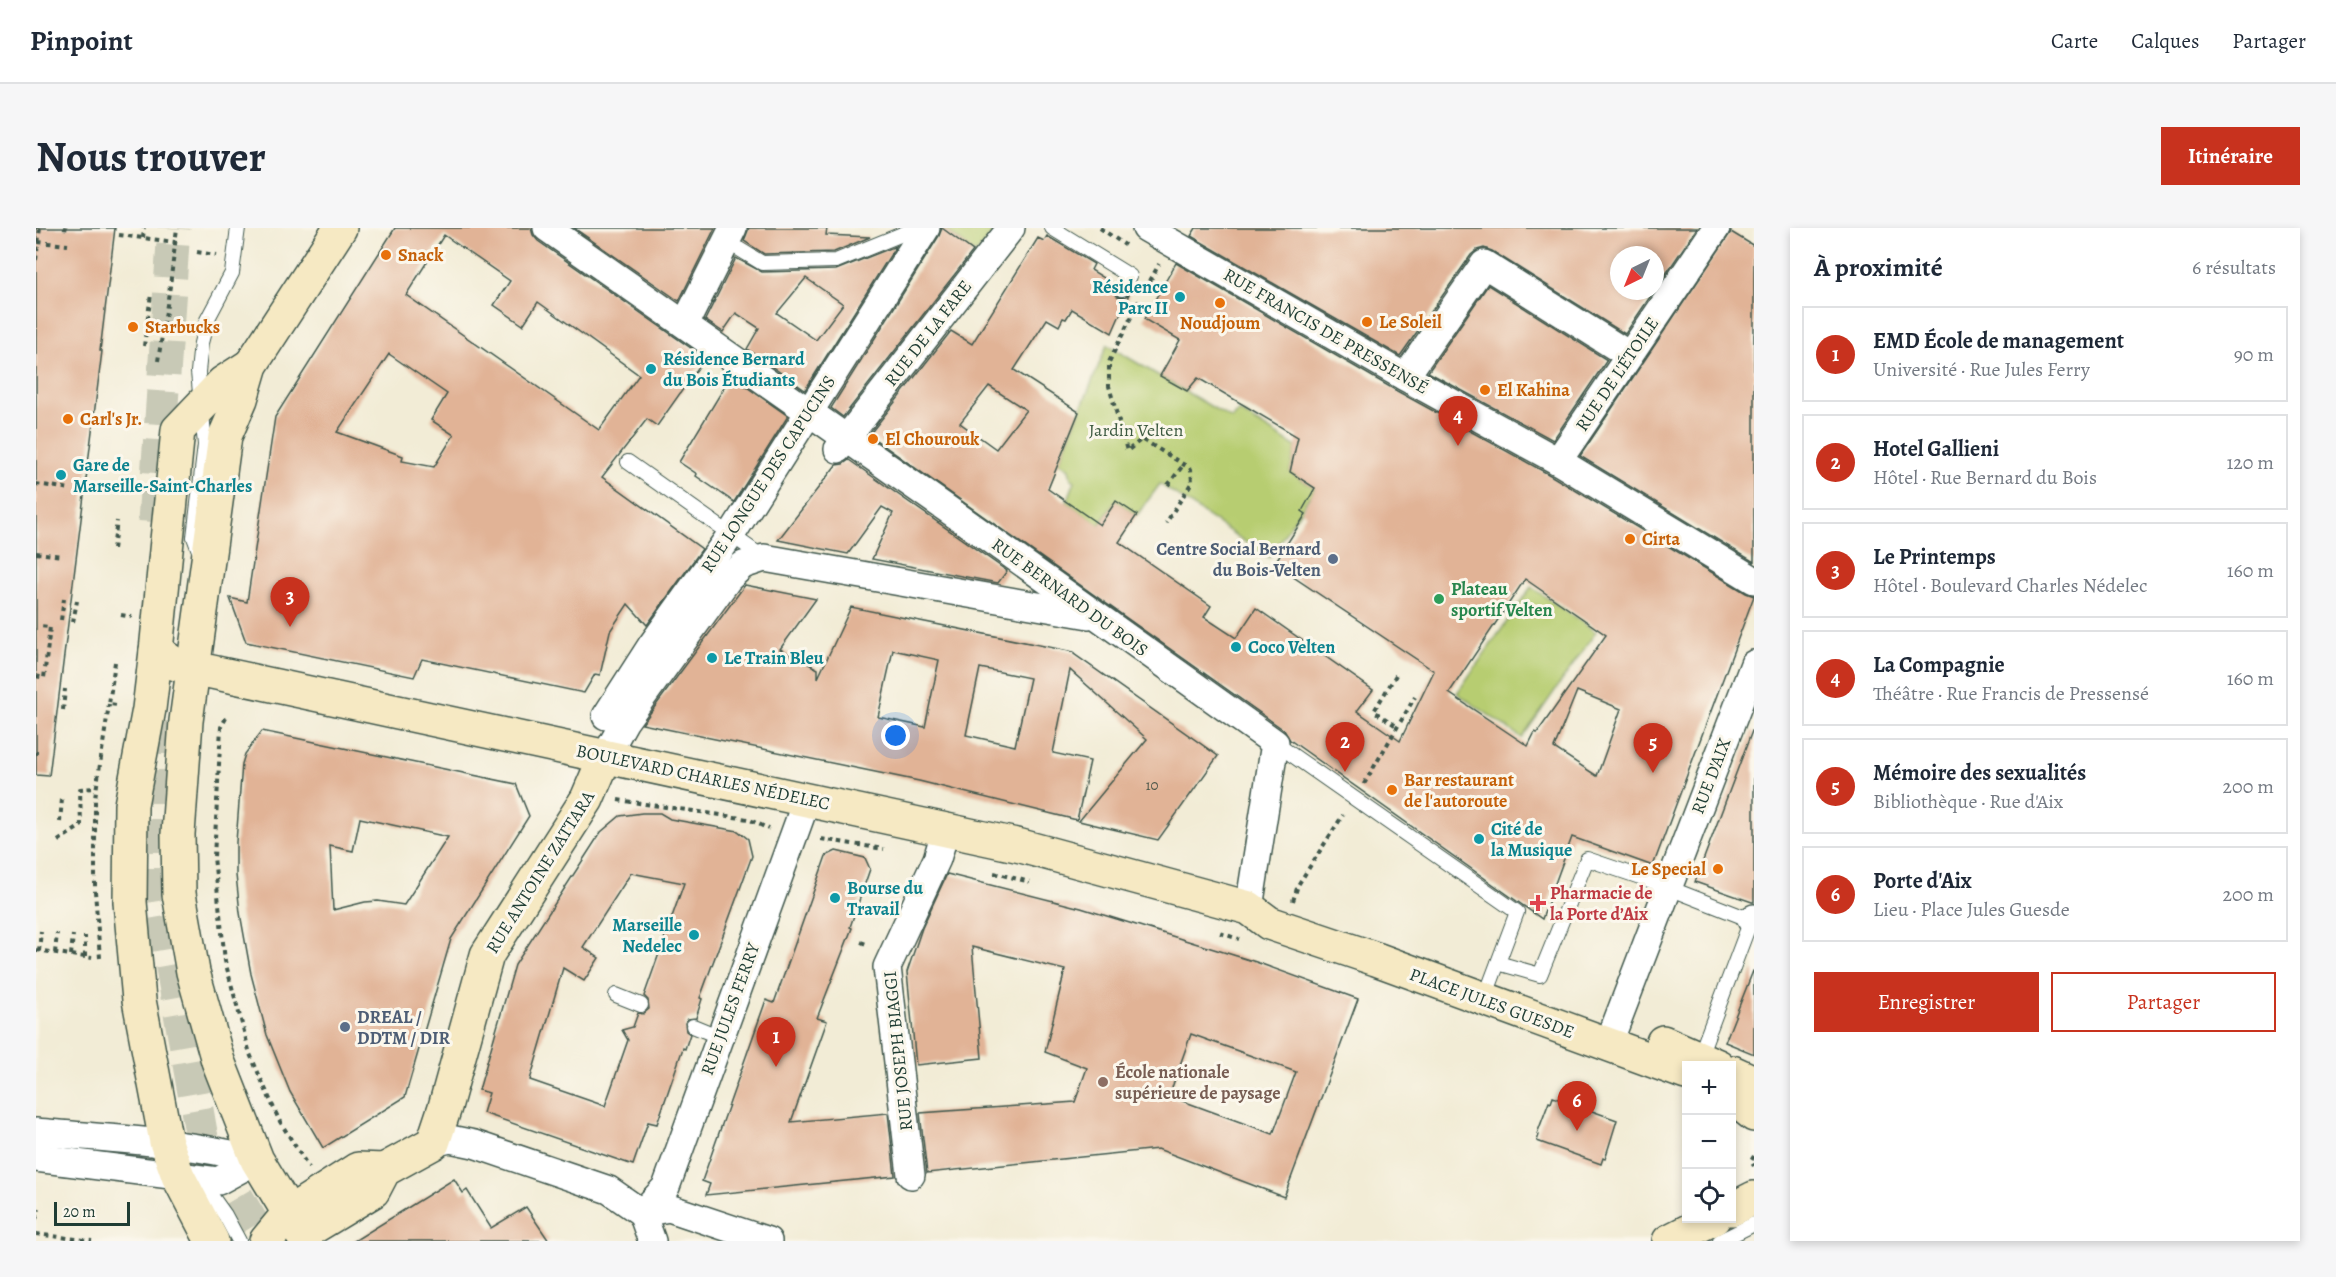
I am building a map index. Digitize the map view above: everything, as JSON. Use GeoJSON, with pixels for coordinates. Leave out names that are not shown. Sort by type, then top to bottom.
{"type":"FeatureCollection","features":[{"type":"Feature","properties":{"kind":"main road"},"geometry":{"type":"LineString","coordinates":[[299,1229],[257,1160],[207,1029],[193,972],[179,894],[178,834],[186,721],[225,436],[241,399],[251,364],[340,228]]}},
{"type":"Feature","properties":{"kind":"main road"},"geometry":{"type":"LineString","coordinates":[[212,1241],[188,1177],[166,1142],[140,1000],[130,902],[131,805],[149,709],[178,430],[223,382],[251,364]]}},
{"type":"Feature","properties":{"kind":"main road","name":"BOULEVARD CHARLES NÉDELEC"},"geometry":{"type":"LineString","coordinates":[[156,651],[173,663],[194,668],[1021,846],[1249,908],[1269,923],[1379,952]]}},
{"type":"Feature","properties":{"kind":"main road","name":"RUE ANTOINE ZATTARA"},"geometry":{"type":"LineString","coordinates":[[433,1143],[446,1107],[487,955],[587,799],[605,757]]}},
{"type":"Feature","properties":{"kind":"main road","name":"BOULEVARD CHARLES NÉDELEC"},"geometry":{"type":"LineString","coordinates":[[1249,908],[1272,905],[1290,911],[1379,952]]}},
{"type":"Feature","properties":{"kind":"main road","name":"PLACE JULES GUESDE"},"geometry":{"type":"LineString","coordinates":[[1379,952],[1491,982],[1612,1035],[1688,1061]]}},
{"type":"Feature","properties":{"kind":"main road"},"geometry":{"type":"LineString","coordinates":[[1736,1074],[1754,1082]]}},
{"type":"Feature","properties":{"kind":"main road"},"geometry":{"type":"LineString","coordinates":[[1736,1101],[1754,1115]]}},
{"type":"Feature","properties":{"kind":"main road"},"geometry":{"type":"LineString","coordinates":[[266,1241],[299,1229],[358,1169],[384,1170],[433,1143]]}},
{"type":"Feature","properties":{"kind":"main road"},"geometry":{"type":"LineString","coordinates":[[1736,1207],[1754,1198]]}},
{"type":"Feature","properties":{"kind":"main road"},"geometry":{"type":"LineString","coordinates":[[1669,1241],[1704,1223]]}},
{"type":"Feature","properties":{"kind":"street","name":"RUE BERNARD DU BOIS"},"geometry":{"type":"LineString","coordinates":[[547,228],[809,412],[842,444],[1096,616],[1275,743]]}},
{"type":"Feature","properties":{"kind":"street","name":"RUE LONGUE DES CAPUCINS"},"geometry":{"type":"LineString","coordinates":[[606,716],[651,646],[731,535],[926,228]]}},
{"type":"Feature","properties":{"kind":"street","name":"RUE DE LA FARE"},"geometry":{"type":"LineString","coordinates":[[842,444],[1011,228]]}},
{"type":"Feature","properties":{"kind":"street","name":"RUE FRANCIS DE PRESSENSÉ"},"geometry":{"type":"LineString","coordinates":[[1146,228],[1405,377],[1558,461],[1754,580]]}},
{"type":"Feature","properties":{"kind":"street","name":"RUE DE L'ÉTOILE"},"geometry":{"type":"LineString","coordinates":[[1558,461],[1716,228]]}},
{"type":"Feature","properties":{"kind":"street"},"geometry":{"type":"LineString","coordinates":[[685,324],[736,239]]}},
{"type":"Feature","properties":{"kind":"street"},"geometry":{"type":"LineString","coordinates":[[1405,377],[1484,264],[1629,355]]}},
{"type":"Feature","properties":{"kind":"street"},"geometry":{"type":"LineString","coordinates":[[764,558],[1096,616]]}},
{"type":"Feature","properties":{"kind":"street","name":"RUE LONGUE DES CAPUCINS"},"geometry":{"type":"LineString","coordinates":[[605,757],[625,721],[728,579],[743,565],[764,558]]}},
{"type":"Feature","properties":{"kind":"street","name":"RUE D'AIX"},"geometry":{"type":"LineString","coordinates":[[1668,888],[1754,664]]}},
{"type":"Feature","properties":{"kind":"street"},"geometry":{"type":"LineString","coordinates":[[1249,908],[1275,743]]}},
{"type":"Feature","properties":{"kind":"street","name":"RUE JULES FERRY"},"geometry":{"type":"LineString","coordinates":[[642,1213],[666,1187],[807,799]]}},
{"type":"Feature","properties":{"kind":"street","name":"RUE JOSEPH BIAGGI"},"geometry":{"type":"LineString","coordinates":[[911,1174],[887,967],[942,849],[945,831]]}},
{"type":"Feature","properties":{"kind":"street"},"geometry":{"type":"LineString","coordinates":[[1612,1035],[1668,888]]}},
{"type":"Feature","properties":{"kind":"street"},"geometry":{"type":"LineString","coordinates":[[36,1132],[166,1142],[219,1150],[257,1160]]}},
{"type":"Feature","properties":{"kind":"street"},"geometry":{"type":"LineString","coordinates":[[433,1143],[450,1139],[474,1144],[609,1190],[642,1213],[652,1241]]}},
{"type":"Feature","properties":{"kind":"street"},"geometry":{"type":"LineString","coordinates":[[36,1158],[218,1181],[257,1160]]}},
{"type":"Feature","properties":{"kind":"street"},"geometry":{"type":"LineString","coordinates":[[642,1213],[669,1208],[768,1241]]}},
{"type":"Feature","properties":{"kind":"lane"},"geometry":{"type":"LineString","coordinates":[[207,569],[194,537],[205,445],[198,372],[201,343],[207,320],[232,273],[238,228]]}},
{"type":"Feature","properties":{"kind":"lane"},"geometry":{"type":"LineString","coordinates":[[736,239],[762,263],[836,261],[917,228]]}},
{"type":"Feature","properties":{"kind":"lane"},"geometry":{"type":"LineString","coordinates":[[1052,228],[1130,276],[1122,289]]}},
{"type":"Feature","properties":{"kind":"lane"},"geometry":{"type":"LineString","coordinates":[[628,462],[764,558]]}},
{"type":"Feature","properties":{"kind":"lane","name":"RUE BERNARD DU BOIS"},"geometry":{"type":"LineString","coordinates":[[1275,743],[1517,912],[1491,982]]}},
{"type":"Feature","properties":{"kind":"lane","name":"PLACE JULES GUESDE"},"geometry":{"type":"LineString","coordinates":[[1491,982],[1540,975],[1587,859],[1753,919],[1701,1061]]}},
{"type":"Feature","properties":{"kind":"lane"},"geometry":{"type":"LineString","coordinates":[[616,995],[640,1005]]}},
{"type":"Feature","properties":{"kind":"lane"},"geometry":{"type":"LineString","coordinates":[[693,1026],[720,1037]]}},
{"type":"Feature","properties":{"kind":"lane"},"geometry":{"type":"LineString","coordinates":[[188,1177],[225,1215],[239,1241]]}},
{"type":"Feature","properties":{"kind":"lane"},"geometry":{"type":"LineString","coordinates":[[1720,1241],[1754,1224]]}},
{"type":"Feature","properties":{"kind":"path"},"geometry":{"type":"LineString","coordinates":[[36,260],[40,228]]}},
{"type":"Feature","properties":{"kind":"path"},"geometry":{"type":"LineString","coordinates":[[63,228],[70,229]]}},
{"type":"Feature","properties":{"kind":"path"},"geometry":{"type":"LineString","coordinates":[[143,238],[144,228]]}},
{"type":"Feature","properties":{"kind":"path"},"geometry":{"type":"LineString","coordinates":[[158,361],[177,228]]}},
{"type":"Feature","properties":{"kind":"path"},"geometry":{"type":"LineString","coordinates":[[119,235],[175,242]]}},
{"type":"Feature","properties":{"kind":"path"},"geometry":{"type":"LineString","coordinates":[[38,242],[68,245]]}},
{"type":"Feature","properties":{"kind":"path"},"geometry":{"type":"LineString","coordinates":[[144,346],[151,294]]}},
{"type":"Feature","properties":{"kind":"path"},"geometry":{"type":"LineString","coordinates":[[1133,313],[1108,362],[1109,386],[1127,451],[1142,439],[1191,469],[1192,482],[1166,523]]}},
{"type":"Feature","properties":{"kind":"path"},"geometry":{"type":"LineString","coordinates":[[1168,485],[1184,464]]}},
{"type":"Feature","properties":{"kind":"path"},"geometry":{"type":"LineString","coordinates":[[36,484],[71,489]]}},
{"type":"Feature","properties":{"kind":"path"},"geometry":{"type":"LineString","coordinates":[[113,549],[117,521]]}},
{"type":"Feature","properties":{"kind":"path"},"geometry":{"type":"LineString","coordinates":[[36,553],[62,556]]}},
{"type":"Feature","properties":{"kind":"path"},"geometry":{"type":"LineString","coordinates":[[61,620],[64,599]]}},
{"type":"Feature","properties":{"kind":"path"},"geometry":{"type":"LineString","coordinates":[[73,622],[77,601]]}},
{"type":"Feature","properties":{"kind":"path"},"geometry":{"type":"LineString","coordinates":[[36,676],[44,678],[50,627],[39,626]]}},
{"type":"Feature","properties":{"kind":"path"},"geometry":{"type":"LineString","coordinates":[[100,958],[94,891],[96,788],[115,662]]}},
{"type":"Feature","properties":{"kind":"path"},"geometry":{"type":"LineString","coordinates":[[1396,675],[1374,711],[1398,727]]}},
{"type":"Feature","properties":{"kind":"path"},"geometry":{"type":"LineString","coordinates":[[63,710],[65,689]]}},
{"type":"Feature","properties":{"kind":"path"},"geometry":{"type":"LineString","coordinates":[[1290,911],[1299,885],[1416,697]]}},
{"type":"Feature","properties":{"kind":"path"},"geometry":{"type":"LineString","coordinates":[[109,704],[117,705]]}},
{"type":"Feature","properties":{"kind":"path"},"geometry":{"type":"LineString","coordinates":[[226,718],[221,728],[214,857],[225,961],[250,1054],[279,1120],[306,1164],[313,1171]]}},
{"type":"Feature","properties":{"kind":"path"},"geometry":{"type":"LineString","coordinates":[[58,841],[81,826],[80,789],[96,788]]}},
{"type":"Feature","properties":{"kind":"path"},"geometry":{"type":"LineString","coordinates":[[60,822],[62,799]]}},
{"type":"Feature","properties":{"kind":"path"},"geometry":{"type":"LineString","coordinates":[[587,799],[607,799],[748,819],[774,831]]}},
{"type":"Feature","properties":{"kind":"path"},"geometry":{"type":"LineString","coordinates":[[1210,930],[1243,940]]}},
{"type":"Feature","properties":{"kind":"path"},"geometry":{"type":"LineString","coordinates":[[41,931],[38,951],[92,958]]}},
{"type":"Feature","properties":{"kind":"path"},"geometry":{"type":"LineString","coordinates":[[55,953],[57,933]]}},
{"type":"Feature","properties":{"kind":"path"},"geometry":{"type":"LineString","coordinates":[[71,955],[73,935]]}},
{"type":"Feature","properties":{"kind":"path"},"geometry":{"type":"LineString","coordinates":[[85,936],[85,957]]}},
{"type":"Feature","properties":{"kind":"path"},"geometry":{"type":"LineString","coordinates":[[861,942],[870,945]]}},
{"type":"Feature","properties":{"kind":"path"},"geometry":{"type":"LineString","coordinates":[[1754,1156],[1751,1161],[1754,1166]]}},
{"type":"Feature","properties":{"kind":"path"},"geometry":{"type":"LineString","coordinates":[[300,1168],[306,1164]]}},
{"type":"Feature","properties":{"kind":"path"},"geometry":{"type":"LineString","coordinates":[[36,1219],[39,1209]]}},
{"type":"Feature","properties":{"kind":"path"},"geometry":{"type":"LineString","coordinates":[[36,1234],[92,1241]]}},
{"type":"Feature","properties":{"kind":"green space"},"geometry":{"type":"Polygon","coordinates":[[[944,228],[996,228],[976,254],[944,228]]]}},
{"type":"Feature","properties":{"kind":"green space","name":"Jardin Velten"},"geometry":{"type":"Polygon","coordinates":[[[1107,345],[1232,419],[1239,411],[1296,447],[1290,472],[1315,488],[1269,558],[1160,484],[1137,515],[1116,501],[1099,525],[1067,502],[1075,481],[1071,479],[1069,469],[1059,462],[1107,345]]]}},
{"type":"Feature","properties":{"kind":"green space"},"geometry":{"type":"Polygon","coordinates":[[[1531,587],[1596,632],[1522,738],[1457,693],[1531,587]]]}},
{"type":"Feature","properties":{"kind":"building","name":"Gare de Marseille-Saint-Charles"},"geometry":{"type":"Polygon","coordinates":[[[36,228],[115,228],[100,351],[102,351],[49,776],[36,775],[36,228]]]}},
{"type":"Feature","properties":{"kind":"building"},"geometry":{"type":"Polygon","coordinates":[[[395,228],[531,228],[538,241],[705,358],[657,426],[647,419],[602,477],[702,549],[647,625],[628,604],[610,631],[600,675],[595,674],[584,693],[422,659],[414,677],[246,642],[230,598],[247,602],[275,417],[395,228]],[[444,235],[406,295],[599,430],[639,375],[538,302],[523,325],[494,305],[510,281],[444,235]],[[389,354],[337,432],[403,456],[402,461],[434,467],[454,435],[431,420],[447,394],[389,354]]]}},
{"type":"Feature","properties":{"kind":"building"},"geometry":{"type":"Polygon","coordinates":[[[574,228],[715,228],[679,301],[574,228]]]}},
{"type":"Feature","properties":{"kind":"building"},"geometry":{"type":"Polygon","coordinates":[[[749,228],[827,228],[826,235],[870,237],[834,252],[764,254],[744,241],[749,228]]]}},
{"type":"Feature","properties":{"kind":"building"},"geometry":{"type":"Polygon","coordinates":[[[942,228],[973,251],[843,417],[831,408],[942,228]]]}},
{"type":"Feature","properties":{"kind":"building"},"geometry":{"type":"Polygon","coordinates":[[[1196,228],[1697,228],[1664,277],[1664,246],[1610,246],[1610,300],[1648,300],[1625,334],[1484,248],[1471,255],[1400,356],[1191,236],[1196,228]]]}},
{"type":"Feature","properties":{"kind":"building"},"geometry":{"type":"Polygon","coordinates":[[[1731,232],[1754,246],[1754,562],[1580,456],[1731,232]]]}},
{"type":"Feature","properties":{"kind":"building"},"geometry":{"type":"Polygon","coordinates":[[[1047,236],[1094,264],[1091,270],[1114,284],[1113,289],[1117,296],[1122,298],[1129,294],[1112,333],[1072,309],[1059,326],[1047,319],[1014,370],[1079,412],[1048,489],[1100,525],[1116,501],[1137,515],[1119,542],[1211,606],[1204,617],[1236,638],[1256,608],[1373,690],[1357,711],[1400,741],[1434,671],[1274,564],[1306,514],[1302,511],[1315,488],[1290,472],[1298,437],[1198,378],[1187,391],[1160,376],[1180,340],[1144,319],[1176,263],[1397,391],[1550,475],[1754,596],[1653,866],[1572,837],[1542,919],[1290,740],[1284,730],[869,435],[951,331],[972,344],[1038,238],[1044,241],[1047,236]],[[989,386],[960,423],[996,449],[1026,410],[989,386]],[[1525,579],[1449,693],[1528,746],[1535,732],[1537,733],[1606,635],[1525,579]],[[1577,691],[1554,748],[1597,776],[1621,709],[1577,691]]]}},
{"type":"Feature","properties":{"kind":"building"},"geometry":{"type":"Polygon","coordinates":[[[896,246],[805,390],[747,349],[759,328],[736,313],[723,332],[705,320],[736,258],[762,272],[836,270],[896,246]],[[806,278],[777,313],[816,340],[843,304],[806,278]]]}},
{"type":"Feature","properties":{"kind":"building"},"geometry":{"type":"Polygon","coordinates":[[[1488,285],[1607,360],[1553,440],[1428,372],[1488,285]]]}},
{"type":"Feature","properties":{"kind":"building"},"geometry":{"type":"Polygon","coordinates":[[[731,376],[788,416],[734,502],[679,462],[731,376]]]}},
{"type":"Feature","properties":{"kind":"building"},"geometry":{"type":"Polygon","coordinates":[[[849,460],[1007,571],[998,583],[872,559],[893,513],[882,507],[848,554],[778,540],[836,465],[849,460]]]}},
{"type":"Feature","properties":{"kind":"building"},"geometry":{"type":"Polygon","coordinates":[[[745,585],[816,599],[780,649],[818,669],[818,678],[851,607],[1074,652],[1218,756],[1158,840],[1079,821],[1147,739],[1070,670],[1053,753],[1090,761],[1077,820],[919,781],[642,724],[745,585]],[[893,650],[878,717],[925,727],[939,660],[893,650]],[[980,668],[966,735],[1015,746],[1030,678],[980,668]]]}},
{"type":"Feature","properties":{"kind":"building"},"geometry":{"type":"Polygon","coordinates":[[[262,731],[516,784],[529,816],[451,939],[405,1097],[323,1148],[290,1092],[267,1035],[251,974],[236,875],[236,842],[242,764],[245,754],[262,731]],[[360,818],[353,851],[330,846],[333,910],[378,901],[404,905],[448,837],[360,818]]]}},
{"type":"Feature","properties":{"kind":"building"},"geometry":{"type":"Polygon","coordinates":[[[1752,731],[1754,732],[1754,902],[1695,882],[1752,731]]]}},
{"type":"Feature","properties":{"kind":"building"},"geometry":{"type":"Polygon","coordinates":[[[660,813],[670,819],[738,831],[748,839],[752,856],[700,998],[702,999],[696,1018],[688,1019],[685,1023],[686,1031],[690,1034],[657,1124],[648,1122],[633,1165],[483,1113],[489,1093],[479,1090],[515,965],[601,832],[620,816],[660,813]],[[631,873],[583,947],[599,958],[584,981],[563,968],[530,1080],[605,1106],[628,1040],[622,1030],[633,1027],[638,1013],[643,1014],[649,1009],[648,1000],[644,996],[684,883],[631,873]]]}},
{"type":"Feature","properties":{"kind":"building"},"geometry":{"type":"Polygon","coordinates":[[[836,851],[865,858],[870,869],[850,927],[852,928],[817,1018],[827,1021],[791,1122],[888,1113],[895,1176],[706,1195],[710,1184],[702,1181],[766,1000],[774,1003],[826,856],[836,851]]]}},
{"type":"Feature","properties":{"kind":"building"},"geometry":{"type":"Polygon","coordinates":[[[947,874],[1081,908],[1256,962],[1358,999],[1284,1197],[1158,1149],[927,1173],[920,1113],[1075,1102],[1087,1068],[1045,1052],[1065,970],[972,947],[982,1058],[916,1065],[907,972],[922,928],[947,874]],[[1191,1034],[1169,1096],[1273,1134],[1296,1072],[1191,1034]]]}},
{"type":"Feature","properties":{"kind":"building"},"geometry":{"type":"Polygon","coordinates":[[[1754,971],[1754,1054],[1725,1042],[1754,971]]]}},
{"type":"Feature","properties":{"kind":"building"},"geometry":{"type":"Polygon","coordinates":[[[1553,1097],[1617,1120],[1605,1159],[1603,1158],[1601,1164],[1537,1141],[1539,1135],[1537,1134],[1553,1097]]]}},
{"type":"Feature","properties":{"kind":"building"},"geometry":{"type":"Polygon","coordinates":[[[454,1179],[463,1193],[467,1190],[491,1228],[526,1207],[549,1241],[354,1241],[454,1179]]]}},
{"type":"Feature","properties":{"kind":"tunnel"},"geometry":{"type":"LineString","coordinates":[[154,522],[174,228]]}},
{"type":"Feature","properties":{"kind":"tunnel"},"geometry":{"type":"LineString","coordinates":[[155,721],[156,877],[202,1138],[263,1241]]}},
{"type":"Feature","properties":{"kind":"place","name":"Snack"},"geometry":{"type":"Point","coordinates":[386,255]}},
{"type":"Feature","properties":{"kind":"place","name":"Résidence Parc II"},"geometry":{"type":"Point","coordinates":[1180,297]}},
{"type":"Feature","properties":{"kind":"place","name":"Noudjoum"},"geometry":{"type":"Point","coordinates":[1220,303]}},
{"type":"Feature","properties":{"kind":"place","name":"Le Soleil"},"geometry":{"type":"Point","coordinates":[1367,322]}},
{"type":"Feature","properties":{"kind":"place","name":"Starbucks"},"geometry":{"type":"Point","coordinates":[133,327]}},
{"type":"Feature","properties":{"kind":"place","name":"Résidence Bernard du Bois Étudiants"},"geometry":{"type":"Point","coordinates":[651,369]}},
{"type":"Feature","properties":{"kind":"place","name":"El Kahina"},"geometry":{"type":"Point","coordinates":[1485,390]}},
{"type":"Feature","properties":{"kind":"place","name":"Carl's Jr."},"geometry":{"type":"Point","coordinates":[68,419]}},
{"type":"Feature","properties":{"kind":"place","name":"El Chourouk"},"geometry":{"type":"Point","coordinates":[873,439]}},
{"type":"Feature","properties":{"kind":"place","name":"La Compagnie"},"geometry":{"type":"Point","coordinates":[1458,446]}},
{"type":"Feature","properties":{"kind":"place","name":"Gare de Marseille-Saint-Charles"},"geometry":{"type":"Point","coordinates":[61,475]}},
{"type":"Feature","properties":{"kind":"place","name":"Cirta"},"geometry":{"type":"Point","coordinates":[1630,539]}},
{"type":"Feature","properties":{"kind":"place","name":"Centre Social Bernard du Bois-Velten"},"geometry":{"type":"Point","coordinates":[1333,559]}},
{"type":"Feature","properties":{"kind":"place","name":"Plateau sportif Velten"},"geometry":{"type":"Point","coordinates":[1439,599]}},
{"type":"Feature","properties":{"kind":"place","name":"Le Printemps"},"geometry":{"type":"Point","coordinates":[290,627]}},
{"type":"Feature","properties":{"kind":"place","name":"Coco Velten"},"geometry":{"type":"Point","coordinates":[1236,647]}},
{"type":"Feature","properties":{"kind":"place","name":"Le Train Bleu"},"geometry":{"type":"Point","coordinates":[712,658]}},
{"type":"Feature","properties":{"kind":"place","name":"Hotel Gallieni"},"geometry":{"type":"Point","coordinates":[1345,772]}},
{"type":"Feature","properties":{"kind":"place","name":"Mémoire des sexualités"},"geometry":{"type":"Point","coordinates":[1653,773]}},
{"type":"Feature","properties":{"kind":"place","name":"Bar restaurant de l'autoroute"},"geometry":{"type":"Point","coordinates":[1392,790]}},
{"type":"Feature","properties":{"kind":"place","name":"Cité de la Musique"},"geometry":{"type":"Point","coordinates":[1479,839]}},
{"type":"Feature","properties":{"kind":"place","name":"Le Special"},"geometry":{"type":"Point","coordinates":[1718,869]}},
{"type":"Feature","properties":{"kind":"place","name":"Bourse du Travail"},"geometry":{"type":"Point","coordinates":[835,898]}},
{"type":"Feature","properties":{"kind":"place","name":"Pharmacie de la Porte d’Aix"},"geometry":{"type":"Point","coordinates":[1538,903]}},
{"type":"Feature","properties":{"kind":"place","name":"Marseille Nedelec"},"geometry":{"type":"Point","coordinates":[694,935]}},
{"type":"Feature","properties":{"kind":"place","name":"DREAL / DDTM / DIR"},"geometry":{"type":"Point","coordinates":[345,1027]}},
{"type":"Feature","properties":{"kind":"place","name":"EMD École de management"},"geometry":{"type":"Point","coordinates":[776,1067]}},
{"type":"Feature","properties":{"kind":"place","name":"École nationale supérieure de paysage"},"geometry":{"type":"Point","coordinates":[1103,1082]}},
{"type":"Feature","properties":{"kind":"place","name":"Porte d'Aix"},"geometry":{"type":"Point","coordinates":[1577,1131]}}]}
